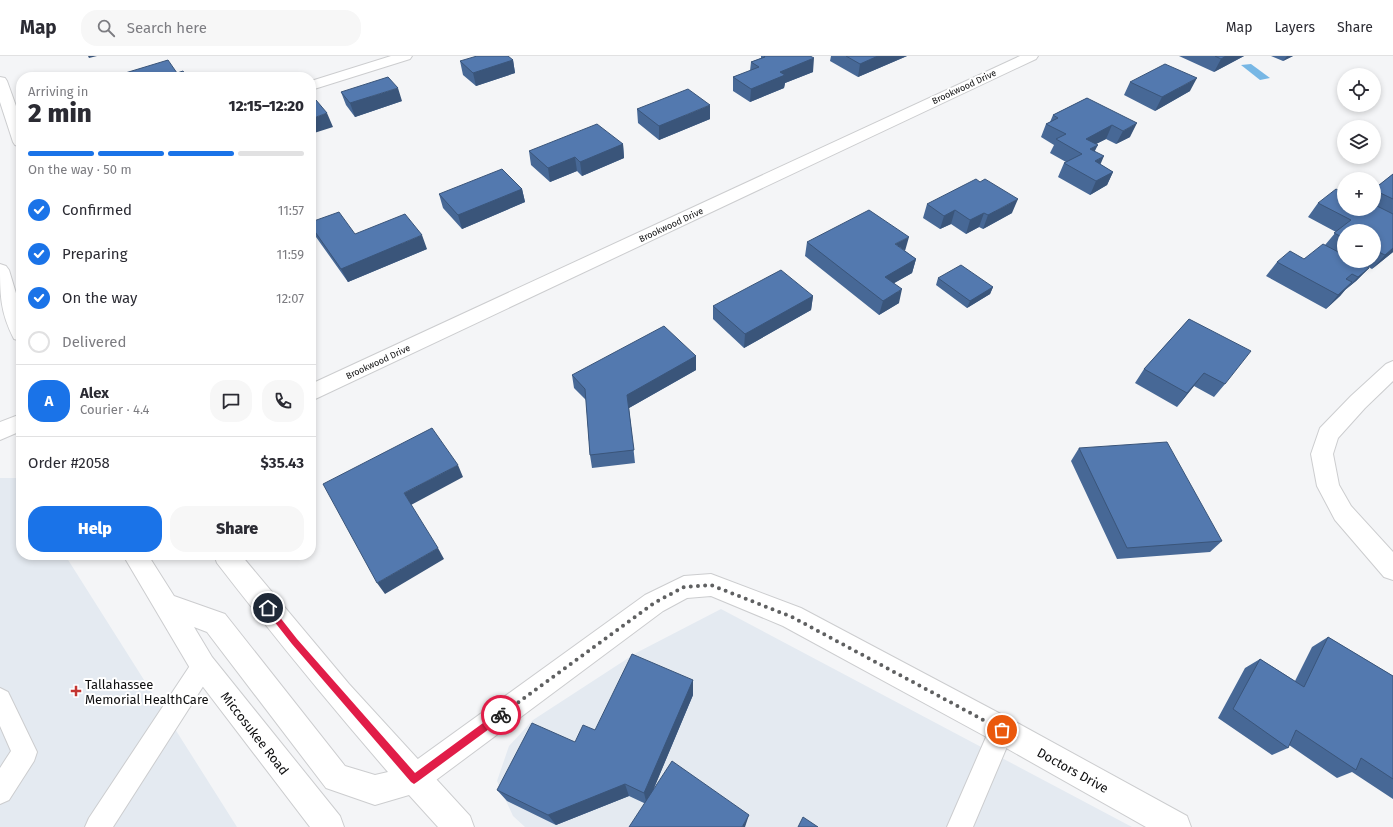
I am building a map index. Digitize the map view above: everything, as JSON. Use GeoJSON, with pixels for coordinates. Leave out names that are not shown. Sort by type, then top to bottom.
{"type":"FeatureCollection","features":[{"type":"Feature","properties":{"kind":"street"},"geometry":{"type":"LineString","coordinates":[[316,84],[405,56]]}},
{"type":"Feature","properties":{"kind":"street","name":"Brookwood Drive"},"geometry":{"type":"LineString","coordinates":[[316,391],[1031,56]]}},
{"type":"Feature","properties":{"kind":"street"},"geometry":{"type":"LineString","coordinates":[[2,90],[16,128]]}},
{"type":"Feature","properties":{"kind":"street"},"geometry":{"type":"LineString","coordinates":[[0,270],[16,323]]}},
{"type":"Feature","properties":{"kind":"street"},"geometry":{"type":"LineString","coordinates":[[1390,567],[1343,513],[1328,486],[1322,454],[1328,434],[1358,402],[1393,369]]}},
{"type":"Feature","properties":{"kind":"street"},"geometry":{"type":"LineString","coordinates":[[0,430],[16,424]]}},
{"type":"Feature","properties":{"kind":"street","name":"Miccosukee Road"},"geometry":{"type":"LineString","coordinates":[[138,560],[203,666],[329,827]]}},
{"type":"Feature","properties":{"kind":"street"},"geometry":{"type":"LineString","coordinates":[[230,560],[294,641],[414,779],[459,827]]}},
{"type":"Feature","properties":{"kind":"street","name":"Doctors Drive"},"geometry":{"type":"LineString","coordinates":[[414,779],[654,603],[684,587],[711,585],[792,617],[1002,730],[1176,827]]}},
{"type":"Feature","properties":{"kind":"street"},"geometry":{"type":"LineString","coordinates":[[166,605],[216,623],[336,778],[375,790],[414,779]]}},
{"type":"Feature","properties":{"kind":"lane"},"geometry":{"type":"LineString","coordinates":[[98,827],[203,666]]}},
{"type":"Feature","properties":{"kind":"lane"},"geometry":{"type":"LineString","coordinates":[[0,700],[25,752],[0,790]]}},
{"type":"Feature","properties":{"kind":"lane"},"geometry":{"type":"LineString","coordinates":[[960,827],[1002,730]]}},
{"type":"Feature","properties":{"kind":"shaded area","name":"Tallahassee Memorial HealthCare"},"geometry":{"type":"Polygon","coordinates":[[[0,478],[16,478],[16,560],[68,560],[237,827],[0,827],[0,478]]]}},
{"type":"Feature","properties":{"kind":"shaded area"},"geometry":{"type":"Polygon","coordinates":[[[721,609],[1132,827],[525,827],[513,816],[497,781],[509,746],[533,720],[636,653],[721,609]]]}},
{"type":"Feature","properties":{"kind":"water"},"geometry":{"type":"Polygon","coordinates":[[[1251,64],[1270,78],[1260,80],[1241,65],[1251,64]]]}},
{"type":"Feature","properties":{"kind":"building"},"geometry":{"type":"Polygon","coordinates":[[[477,56],[508,56],[513,60],[473,73],[460,61],[477,56]]]}},
{"type":"Feature","properties":{"kind":"building"},"geometry":{"type":"Polygon","coordinates":[[[764,56],[810,56],[814,58],[780,72],[785,75],[751,89],[733,77],[759,67],[751,62],[765,57],[764,56]]]}},
{"type":"Feature","properties":{"kind":"building"},"geometry":{"type":"Polygon","coordinates":[[[846,56],[878,56],[860,64],[846,56]]]}},
{"type":"Feature","properties":{"kind":"building"},"geometry":{"type":"Polygon","coordinates":[[[1215,56],[1226,56],[1221,59],[1215,56]]]}},
{"type":"Feature","properties":{"kind":"building"},"geometry":{"type":"Polygon","coordinates":[[[168,60],[176,72],[128,72],[168,60]]]}},
{"type":"Feature","properties":{"kind":"building"},"geometry":{"type":"Polygon","coordinates":[[[1165,64],[1197,78],[1162,97],[1130,82],[1165,64]]]}},
{"type":"Feature","properties":{"kind":"building"},"geometry":{"type":"Polygon","coordinates":[[[388,77],[398,88],[350,103],[341,92],[388,77]]]}},
{"type":"Feature","properties":{"kind":"building"},"geometry":{"type":"Polygon","coordinates":[[[688,89],[710,105],[659,126],[637,109],[688,89]]]}},
{"type":"Feature","properties":{"kind":"building"},"geometry":{"type":"Polygon","coordinates":[[[1087,98],[1137,123],[1123,131],[1112,125],[1086,139],[1098,145],[1090,149],[1104,156],[1095,161],[1113,172],[1096,181],[1064,163],[1082,154],[1056,139],[1066,134],[1046,124],[1058,118],[1053,115],[1087,98]]]}},
{"type":"Feature","properties":{"kind":"building"},"geometry":{"type":"Polygon","coordinates":[[[316,100],[327,113],[316,117],[316,100]]]}},
{"type":"Feature","properties":{"kind":"building"},"geometry":{"type":"Polygon","coordinates":[[[597,124],[623,144],[580,162],[575,157],[548,168],[529,151],[597,124]]]}},
{"type":"Feature","properties":{"kind":"building"},"geometry":{"type":"Polygon","coordinates":[[[502,169],[522,189],[458,215],[439,194],[502,169]]]}},
{"type":"Feature","properties":{"kind":"building"},"geometry":{"type":"Polygon","coordinates":[[[1393,174],[1393,199],[1381,193],[1381,183],[1393,174]]]}},
{"type":"Feature","properties":{"kind":"building"},"geometry":{"type":"Polygon","coordinates":[[[976,179],[980,182],[985,179],[1018,199],[988,215],[984,213],[970,220],[955,210],[944,216],[927,204],[976,179]]]}},
{"type":"Feature","properties":{"kind":"building"},"geometry":{"type":"Polygon","coordinates":[[[1336,189],[1337,190],[1337,213],[1318,203],[1336,189]]]}},
{"type":"Feature","properties":{"kind":"building"},"geometry":{"type":"Polygon","coordinates":[[[1381,208],[1393,214],[1393,248],[1385,255],[1381,253],[1381,224],[1346,224],[1351,220],[1343,216],[1381,216],[1381,208]]]}},
{"type":"Feature","properties":{"kind":"building"},"geometry":{"type":"Polygon","coordinates":[[[869,210],[909,237],[895,244],[916,259],[885,277],[902,289],[883,301],[807,242],[869,210]]]}},
{"type":"Feature","properties":{"kind":"building"},"geometry":{"type":"Polygon","coordinates":[[[339,212],[355,234],[405,214],[422,235],[341,269],[316,233],[316,220],[339,212]]]}},
{"type":"Feature","properties":{"kind":"building"},"geometry":{"type":"Polygon","coordinates":[[[1323,244],[1337,251],[1337,268],[1369,268],[1358,277],[1352,274],[1346,279],[1352,282],[1338,295],[1277,262],[1290,251],[1304,259],[1323,244]]]}},
{"type":"Feature","properties":{"kind":"building"},"geometry":{"type":"Polygon","coordinates":[[[961,265],[993,287],[970,301],[938,278],[961,265]]]}},
{"type":"Feature","properties":{"kind":"building"},"geometry":{"type":"Polygon","coordinates":[[[781,270],[813,296],[745,334],[713,306],[781,270]]]}},
{"type":"Feature","properties":{"kind":"building"},"geometry":{"type":"Polygon","coordinates":[[[1189,319],[1251,351],[1225,384],[1204,373],[1187,393],[1144,369],[1189,319]]]}},
{"type":"Feature","properties":{"kind":"building"},"geometry":{"type":"Polygon","coordinates":[[[664,326],[696,356],[627,395],[634,450],[590,455],[585,389],[572,375],[664,326]]]}},
{"type":"Feature","properties":{"kind":"building"},"geometry":{"type":"Polygon","coordinates":[[[432,428],[458,465],[404,493],[438,548],[377,583],[323,484],[432,428]]]}},
{"type":"Feature","properties":{"kind":"building"},"geometry":{"type":"Polygon","coordinates":[[[1167,442],[1222,541],[1127,548],[1079,448],[1167,442]]]}},
{"type":"Feature","properties":{"kind":"building"},"geometry":{"type":"Polygon","coordinates":[[[1328,637],[1393,676],[1393,779],[1361,758],[1356,770],[1296,730],[1288,748],[1233,709],[1260,659],[1304,687],[1328,637]]]}},
{"type":"Feature","properties":{"kind":"building"},"geometry":{"type":"Polygon","coordinates":[[[632,654],[693,680],[644,793],[625,784],[548,815],[497,790],[532,723],[575,742],[583,725],[595,730],[632,654]]]}},
{"type":"Feature","properties":{"kind":"building"},"geometry":{"type":"Polygon","coordinates":[[[672,761],[749,815],[742,827],[629,827],[672,761]]]}},
{"type":"Feature","properties":{"kind":"building"},"geometry":{"type":"Polygon","coordinates":[[[803,817],[818,827],[798,827],[803,817]]]}},
{"type":"Feature","properties":{"kind":"way so far"},"geometry":{"type":"LineString","coordinates":[[501,715],[654,603],[684,587],[711,585],[792,617],[1002,730]]}},
{"type":"Feature","properties":{"kind":"place","name":"Tallahassee Memorial HealthCare"},"geometry":{"type":"Point","coordinates":[76,691]}},
{"type":"Feature","properties":{"kind":"route"},"geometry":{"type":"LineString","coordinates":[[268,608],[294,641],[414,779],[501,715]]}}]}
